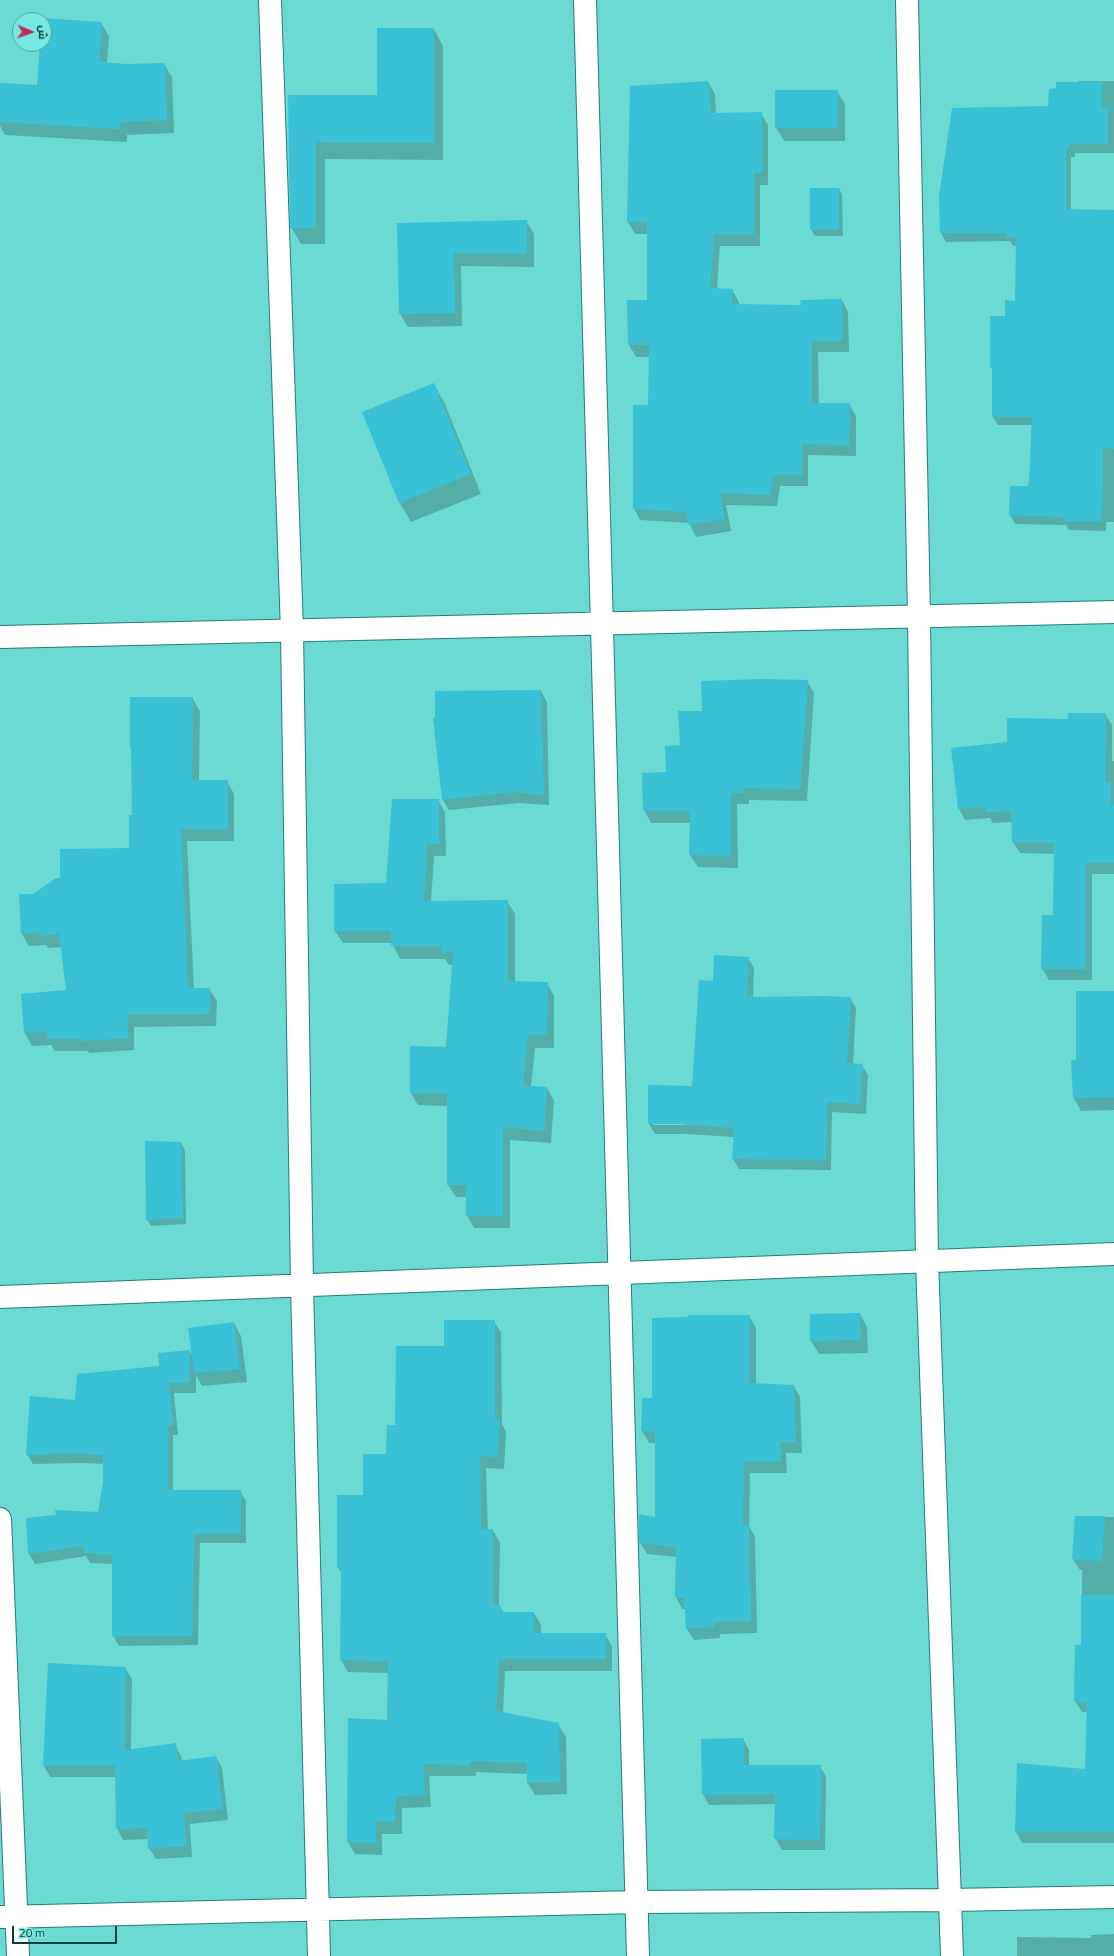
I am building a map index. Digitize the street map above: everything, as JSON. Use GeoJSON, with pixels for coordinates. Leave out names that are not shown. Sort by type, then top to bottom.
{"type":"FeatureCollection","features":[{"type":"Feature","properties":{"kind":"street"},"geometry":{"type":"LineString","coordinates":[[270,0],[292,630],[302,1285],[319,1956]]}},
{"type":"Feature","properties":{"kind":"street"},"geometry":{"type":"LineString","coordinates":[[585,0],[638,1956]]}},
{"type":"Feature","properties":{"kind":"street"},"geometry":{"type":"LineString","coordinates":[[907,0],[919,617],[927,1261],[952,1956]]}},
{"type":"Feature","properties":{"kind":"street"},"geometry":{"type":"LineString","coordinates":[[0,637],[1114,612]]}},
{"type":"Feature","properties":{"kind":"street"},"geometry":{"type":"LineString","coordinates":[[0,1297],[1114,1254]]}},
{"type":"Feature","properties":{"kind":"street"},"geometry":{"type":"LineString","coordinates":[[0,1519],[8,1917],[18,1956]]}},
{"type":"Feature","properties":{"kind":"street"},"geometry":{"type":"LineString","coordinates":[[8,1917],[637,1902],[950,1900],[1114,1897]]}},
{"type":"Feature","properties":{"kind":"building"},"geometry":{"type":"Polygon","coordinates":[[[52,19],[102,22],[99,62],[126,64],[165,63],[167,120],[120,122],[120,129],[0,122],[0,83],[37,85],[39,52],[52,52],[52,19]]]}},
{"type":"Feature","properties":{"kind":"building"},"geometry":{"type":"Polygon","coordinates":[[[377,28],[434,28],[434,143],[316,142],[316,228],[290,228],[288,95],[377,95],[377,28]]]}},
{"type":"Feature","properties":{"kind":"building"},"geometry":{"type":"Polygon","coordinates":[[[708,81],[711,113],[762,112],[762,173],[754,173],[754,234],[714,234],[710,288],[733,289],[732,304],[801,305],[800,300],[842,299],[842,341],[812,341],[812,403],[850,403],[849,445],[802,444],[802,475],[773,475],[770,495],[720,493],[725,519],[688,525],[686,512],[633,509],[633,405],[648,405],[649,345],[628,345],[627,300],[647,300],[647,222],[627,222],[630,86],[708,81]]]}},
{"type":"Feature","properties":{"kind":"building"},"geometry":{"type":"Polygon","coordinates":[[[1056,82],[1102,82],[1102,108],[1108,108],[1108,144],[1070,144],[1070,148],[1066,148],[1066,209],[1114,210],[1114,449],[1103,448],[1102,522],[1063,521],[1063,517],[1009,515],[1010,486],[1028,486],[1032,417],[992,417],[990,316],[1005,316],[1005,300],[1015,301],[1016,238],[1007,238],[1007,233],[940,233],[939,196],[952,108],[1048,106],[1049,89],[1056,88],[1056,82]]]}},
{"type":"Feature","properties":{"kind":"building"},"geometry":{"type":"Polygon","coordinates":[[[775,90],[838,90],[838,128],[775,128],[775,90]]]}},
{"type":"Feature","properties":{"kind":"building"},"geometry":{"type":"Polygon","coordinates":[[[810,188],[839,188],[839,229],[810,230],[810,188]]]}},
{"type":"Feature","properties":{"kind":"building"},"geometry":{"type":"Polygon","coordinates":[[[527,220],[527,254],[454,253],[455,313],[399,314],[397,223],[527,220]]]}},
{"type":"Feature","properties":{"kind":"building"},"geometry":{"type":"Polygon","coordinates":[[[434,383],[471,474],[399,503],[362,412],[434,383]]]}},
{"type":"Feature","properties":{"kind":"building"},"geometry":{"type":"Polygon","coordinates":[[[762,679],[808,680],[800,789],[743,788],[743,793],[731,793],[731,856],[689,855],[690,811],[643,811],[642,773],[666,772],[665,746],[680,745],[678,711],[702,711],[701,681],[762,679]]]}},
{"type":"Feature","properties":{"kind":"building"},"geometry":{"type":"Polygon","coordinates":[[[541,690],[544,795],[513,792],[442,800],[433,718],[435,718],[435,691],[541,690]]]}},
{"type":"Feature","properties":{"kind":"building"},"geometry":{"type":"Polygon","coordinates":[[[130,697],[193,697],[192,780],[228,780],[228,829],[181,829],[188,988],[210,988],[210,1014],[128,1015],[128,1038],[81,1041],[81,1039],[46,1039],[47,1032],[24,1033],[21,994],[66,990],[59,934],[40,936],[39,932],[21,934],[19,894],[33,894],[56,878],[60,878],[60,849],[129,848],[129,815],[132,815],[130,697]]]}},
{"type":"Feature","properties":{"kind":"building"},"geometry":{"type":"Polygon","coordinates":[[[1068,713],[1106,713],[1105,782],[1111,782],[1111,806],[1114,806],[1114,863],[1086,863],[1086,969],[1041,969],[1042,915],[1053,915],[1054,843],[1012,842],[1011,811],[985,812],[986,807],[958,809],[951,748],[1007,742],[1007,718],[1068,719],[1068,713]]]}},
{"type":"Feature","properties":{"kind":"building"},"geometry":{"type":"Polygon","coordinates":[[[392,799],[439,799],[439,844],[427,844],[424,901],[508,900],[508,981],[548,982],[547,1035],[528,1035],[523,1085],[547,1087],[544,1131],[503,1127],[503,1216],[466,1216],[466,1185],[447,1185],[447,1093],[410,1093],[410,1046],[446,1047],[453,952],[441,953],[441,946],[391,946],[391,931],[334,931],[334,884],[386,883],[392,799]]]}},
{"type":"Feature","properties":{"kind":"building"},"geometry":{"type":"Polygon","coordinates":[[[714,955],[749,957],[747,997],[851,997],[847,1063],[863,1064],[860,1104],[827,1102],[826,1160],[732,1159],[734,1128],[680,1124],[648,1124],[648,1085],[692,1086],[699,980],[713,981],[714,955]]]}},
{"type":"Feature","properties":{"kind":"building"},"geometry":{"type":"Polygon","coordinates":[[[1076,991],[1114,991],[1114,1097],[1073,1098],[1071,1060],[1076,1060],[1076,991]]]}},
{"type":"Feature","properties":{"kind":"building"},"geometry":{"type":"Polygon","coordinates":[[[145,1141],[181,1142],[183,1218],[146,1220],[145,1141]]]}},
{"type":"Feature","properties":{"kind":"building"},"geometry":{"type":"Polygon","coordinates":[[[860,1313],[861,1340],[810,1341],[810,1314],[860,1313]]]}},
{"type":"Feature","properties":{"kind":"building"},"geometry":{"type":"Polygon","coordinates":[[[688,1315],[750,1315],[750,1383],[794,1385],[796,1442],[780,1442],[781,1462],[744,1462],[743,1525],[749,1525],[751,1621],[714,1622],[714,1627],[686,1629],[684,1598],[675,1598],[676,1547],[639,1543],[639,1514],[655,1517],[655,1432],[641,1431],[642,1398],[652,1398],[652,1318],[688,1317],[688,1315]]]}},
{"type":"Feature","properties":{"kind":"building"},"geometry":{"type":"Polygon","coordinates":[[[444,1320],[495,1320],[495,1418],[500,1419],[497,1457],[480,1456],[481,1530],[493,1529],[493,1605],[500,1605],[501,1612],[534,1612],[534,1633],[606,1633],[606,1659],[499,1659],[496,1711],[559,1723],[560,1782],[527,1783],[527,1763],[470,1761],[470,1765],[423,1764],[425,1795],[396,1796],[395,1822],[376,1822],[376,1843],[347,1842],[348,1718],[387,1720],[388,1661],[340,1660],[341,1568],[337,1568],[337,1495],[363,1495],[363,1454],[386,1454],[387,1425],[395,1425],[396,1346],[444,1346],[444,1320]]]}},
{"type":"Feature","properties":{"kind":"building"},"geometry":{"type":"Polygon","coordinates":[[[234,1322],[240,1369],[194,1373],[188,1328],[234,1322]]]}},
{"type":"Feature","properties":{"kind":"building"},"geometry":{"type":"Polygon","coordinates":[[[190,1350],[190,1383],[169,1383],[173,1425],[168,1426],[168,1490],[241,1490],[241,1533],[194,1534],[192,1636],[112,1636],[112,1555],[84,1553],[84,1546],[28,1554],[26,1518],[56,1515],[55,1510],[98,1512],[103,1482],[103,1455],[76,1453],[26,1455],[30,1396],[75,1400],[77,1374],[159,1366],[158,1353],[190,1350]]]}},
{"type":"Feature","properties":{"kind":"building"},"geometry":{"type":"Polygon","coordinates":[[[1075,1516],[1105,1516],[1102,1561],[1072,1559],[1075,1516]]]}},
{"type":"Feature","properties":{"kind":"building"},"geometry":{"type":"Polygon","coordinates":[[[1081,1595],[1114,1595],[1114,1832],[1015,1832],[1017,1763],[1085,1769],[1087,1702],[1074,1702],[1075,1645],[1081,1645],[1081,1595]]]}},
{"type":"Feature","properties":{"kind":"building"},"geometry":{"type":"Polygon","coordinates":[[[48,1663],[126,1667],[125,1750],[176,1743],[178,1761],[216,1756],[223,1809],[184,1813],[186,1846],[148,1849],[147,1828],[116,1829],[115,1766],[43,1766],[48,1663]]]}},
{"type":"Feature","properties":{"kind":"building"},"geometry":{"type":"Polygon","coordinates":[[[744,1738],[744,1765],[821,1765],[820,1840],[774,1839],[775,1794],[702,1795],[701,1739],[744,1738]]]}}]}
